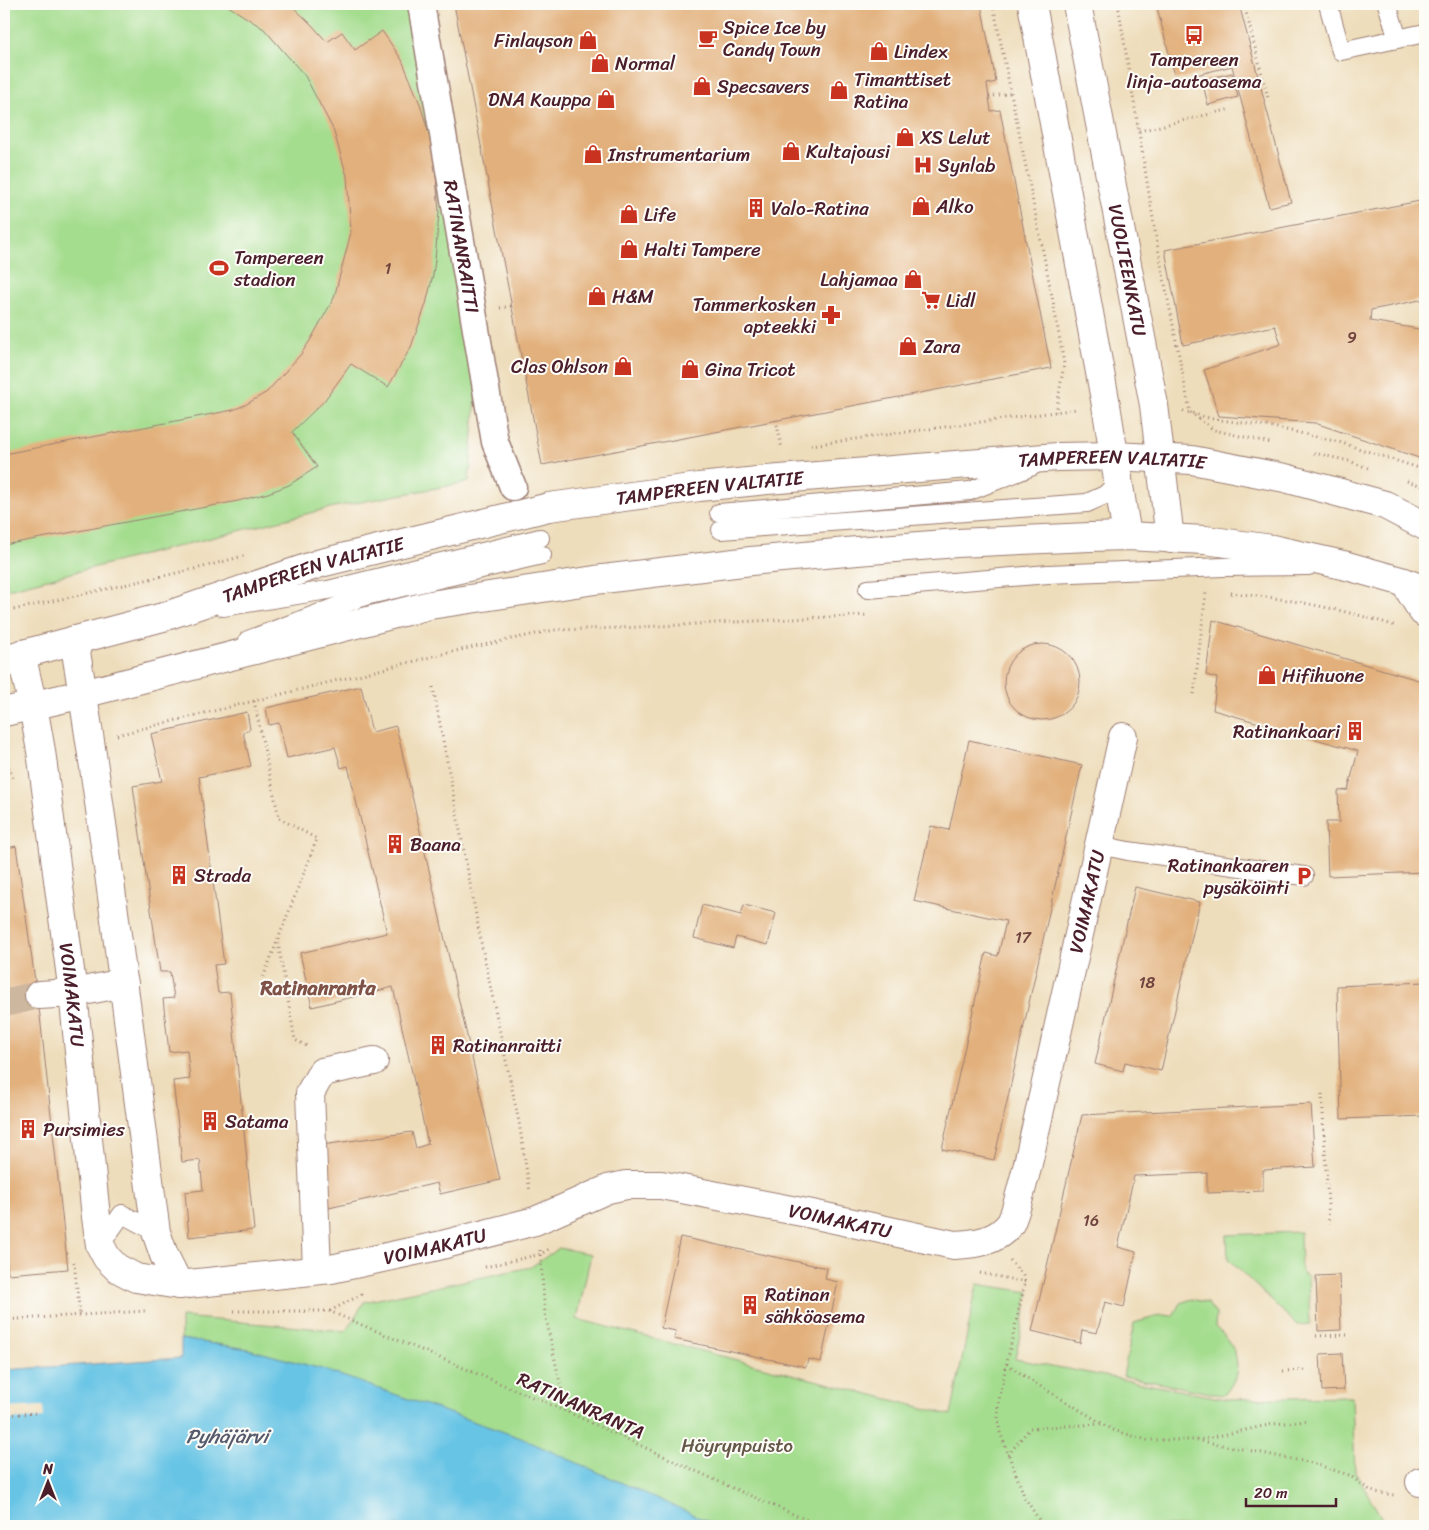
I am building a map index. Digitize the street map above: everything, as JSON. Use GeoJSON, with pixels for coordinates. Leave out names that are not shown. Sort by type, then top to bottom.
{"type":"FeatureCollection","features":[{"type":"Feature","properties":{"kind":"main road","name":"VUOLTEENKATU"},"geometry":{"type":"LineString","coordinates":[[1032,4],[1106,405],[1170,539]]}},
{"type":"Feature","properties":{"kind":"main road","name":"VUOLTEENKATU"},"geometry":{"type":"LineString","coordinates":[[1077,4],[1156,416],[1133,463],[1127,536]]}},
{"type":"Feature","properties":{"kind":"main road","name":"TAMPEREEN VALTATIE"},"geometry":{"type":"LineString","coordinates":[[13,656],[163,617],[321,563],[549,507],[767,480],[1057,457],[1133,463],[1192,460],[1285,478],[1385,505],[1425,526]]}},
{"type":"Feature","properties":{"kind":"main road"},"geometry":{"type":"LineString","coordinates":[[4,712],[83,694],[430,605],[585,582],[751,562],[1016,540],[1127,536],[1205,540],[1272,549],[1347,566],[1415,586],[1423,612],[1425,613]]}},
{"type":"Feature","properties":{"kind":"main road"},"geometry":{"type":"LineString","coordinates":[[74,640],[124,983],[156,1232],[164,1255],[179,1285]]}},
{"type":"Feature","properties":{"kind":"main road","name":"VOIMAKATU"},"geometry":{"type":"LineString","coordinates":[[13,656],[33,706],[42,760],[73,993],[100,1245],[107,1258],[117,1268],[136,1278],[179,1285],[331,1269],[438,1246],[535,1221],[608,1189],[643,1184],[690,1190],[954,1245],[976,1244],[993,1239],[1011,1223],[1027,1168],[1123,737]]}},
{"type":"Feature","properties":{"kind":"main road"},"geometry":{"type":"LineString","coordinates":[[39,996],[73,993],[124,983]]}},
{"type":"Feature","properties":{"kind":"main road"},"geometry":{"type":"LineString","coordinates":[[317,1270],[310,1093],[322,1072],[374,1061]]}},
{"type":"Feature","properties":{"kind":"street","name":"RATINANRAITTI"},"geometry":{"type":"LineString","coordinates":[[421,4],[495,442],[513,487]]}},
{"type":"Feature","properties":{"kind":"lane"},"geometry":{"type":"LineString","coordinates":[[1328,4],[1341,51],[1425,33]]}},
{"type":"Feature","properties":{"kind":"lane"},"geometry":{"type":"LineString","coordinates":[[1387,4],[1398,39]]}},
{"type":"Feature","properties":{"kind":"lane"},"geometry":{"type":"LineString","coordinates":[[719,513],[970,491],[1057,457]]}},
{"type":"Feature","properties":{"kind":"lane"},"geometry":{"type":"LineString","coordinates":[[721,530],[1087,503],[1105,495],[1133,463]]}},
{"type":"Feature","properties":{"kind":"lane"},"geometry":{"type":"LineString","coordinates":[[152,676],[365,596],[541,547],[328,590],[163,617]]}},
{"type":"Feature","properties":{"kind":"lane"},"geometry":{"type":"LineString","coordinates":[[868,589],[1048,574],[1224,567],[1347,566]]}},
{"type":"Feature","properties":{"kind":"lane"},"geometry":{"type":"LineString","coordinates":[[1099,845],[1128,851],[1304,876]]}},
{"type":"Feature","properties":{"kind":"lane"},"geometry":{"type":"LineString","coordinates":[[100,1245],[122,1214],[156,1232]]}},
{"type":"Feature","properties":{"kind":"path"},"geometry":{"type":"LineString","coordinates":[[993,4],[1064,364],[1056,412]]}},
{"type":"Feature","properties":{"kind":"path"},"geometry":{"type":"LineString","coordinates":[[1118,4],[1157,242],[1190,412],[1212,419],[1274,427],[1339,442],[1425,470]]}},
{"type":"Feature","properties":{"kind":"path"},"geometry":{"type":"LineString","coordinates":[[1244,4],[1268,98]]}},
{"type":"Feature","properties":{"kind":"path"},"geometry":{"type":"LineString","coordinates":[[989,97],[1010,93]]}},
{"type":"Feature","properties":{"kind":"path"},"geometry":{"type":"LineString","coordinates":[[1139,131],[1231,109]]}},
{"type":"Feature","properties":{"kind":"path"},"geometry":{"type":"LineString","coordinates":[[776,420],[782,449]]}},
{"type":"Feature","properties":{"kind":"path"},"geometry":{"type":"LineString","coordinates":[[1197,592],[1214,592]]}},
{"type":"Feature","properties":{"kind":"path"},"geometry":{"type":"LineString","coordinates":[[1194,694],[1206,592]]}},
{"type":"Feature","properties":{"kind":"path"},"geometry":{"type":"LineString","coordinates":[[1222,593],[1286,600],[1332,608],[1397,626]]}},
{"type":"Feature","properties":{"kind":"path"},"geometry":{"type":"LineString","coordinates":[[120,734],[451,652],[554,630],[876,615]]}},
{"type":"Feature","properties":{"kind":"path"},"geometry":{"type":"LineString","coordinates":[[433,687],[483,952],[519,1122],[541,1254],[544,1314],[563,1397],[570,1413]]}},
{"type":"Feature","properties":{"kind":"path"},"geometry":{"type":"LineString","coordinates":[[254,701],[279,818],[317,839],[263,978]]}},
{"type":"Feature","properties":{"kind":"path"},"geometry":{"type":"LineString","coordinates":[[277,941],[295,1040],[319,1054],[322,1072]]}},
{"type":"Feature","properties":{"kind":"path"},"geometry":{"type":"LineString","coordinates":[[1322,1094],[1329,1224]]}},
{"type":"Feature","properties":{"kind":"path"},"geometry":{"type":"LineString","coordinates":[[541,1254],[556,1244]]}},
{"type":"Feature","properties":{"kind":"path"},"geometry":{"type":"LineString","coordinates":[[975,1272],[1026,1282],[998,1405],[998,1419],[1000,1432],[1025,1498],[1043,1526]]}},
{"type":"Feature","properties":{"kind":"path","name":"RATINANRANTA"},"geometry":{"type":"LineString","coordinates":[[329,1311],[570,1413],[735,1489],[821,1526]]}},
{"type":"Feature","properties":{"kind":"path"},"geometry":{"type":"LineString","coordinates":[[1316,1336],[1349,1334]]}},
{"type":"Feature","properties":{"kind":"path"},"geometry":{"type":"LineString","coordinates":[[1007,1364],[1113,1430],[1147,1440],[1199,1440],[1312,1463],[1349,1475],[1371,1491],[1379,1493],[1393,1495],[1406,1492],[1423,1481]]}},
{"type":"Feature","properties":{"kind":"path"},"geometry":{"type":"LineString","coordinates":[[1283,1371],[1307,1370]]}},
{"type":"Feature","properties":{"kind":"path"},"geometry":{"type":"LineString","coordinates":[[4,1415],[39,1413]]}},
{"type":"Feature","properties":{"kind":"path"},"geometry":{"type":"LineString","coordinates":[[1199,1440],[1273,1424],[1308,1421]]}},
{"type":"Feature","properties":{"kind":"path"},"geometry":{"type":"LineString","coordinates":[[1008,1455],[1030,1428],[1102,1424]]}},
{"type":"Feature","properties":{"kind":"green space","name":"Tampereen stadion"},"geometry":{"type":"Polygon","coordinates":[[[4,4],[413,4],[477,384],[469,482],[334,507],[4,590],[4,4]]]}},
{"type":"Feature","properties":{"kind":"green space"},"geometry":{"type":"Polygon","coordinates":[[[1300,1232],[1301,1272],[1308,1277],[1310,1324],[1297,1325],[1228,1259],[1227,1235],[1300,1232]]]}},
{"type":"Feature","properties":{"kind":"green space","name":"Höyrynpuisto"},"geometry":{"type":"Polygon","coordinates":[[[559,1248],[591,1254],[577,1319],[951,1415],[977,1284],[1029,1292],[1015,1359],[1225,1399],[1352,1397],[1355,1472],[1384,1522],[1369,1526],[719,1526],[248,1349],[181,1339],[181,1317],[346,1331],[364,1302],[531,1267],[559,1248]]]}},
{"type":"Feature","properties":{"kind":"green space"},"geometry":{"type":"Polygon","coordinates":[[[1192,1299],[1207,1303],[1216,1314],[1215,1327],[1223,1334],[1234,1351],[1237,1368],[1235,1377],[1224,1395],[1123,1376],[1134,1323],[1162,1315],[1173,1316],[1180,1303],[1192,1299]]]}},
{"type":"Feature","properties":{"kind":"water","name":"Pyhäjärvi"},"geometry":{"type":"Polygon","coordinates":[[[181,1339],[248,1349],[322,1369],[521,1438],[719,1526],[4,1526],[4,1370],[181,1358],[181,1339]]]}},
{"type":"Feature","properties":{"kind":"pier"},"geometry":{"type":"Polygon","coordinates":[[[43,1406],[44,1418],[4,1420],[4,1408],[43,1406]]]}},
{"type":"Feature","properties":{"kind":"building","name":"Tampereen stadion"},"geometry":{"type":"Polygon","coordinates":[[[225,4],[290,4],[327,42],[342,32],[355,50],[382,31],[402,60],[420,104],[429,134],[435,164],[439,212],[433,275],[426,304],[411,347],[388,387],[351,364],[324,401],[292,432],[317,467],[289,485],[238,501],[4,545],[4,454],[233,410],[245,405],[267,392],[301,354],[334,298],[351,232],[347,176],[333,129],[305,76],[264,29],[225,4]]]}},
{"type":"Feature","properties":{"kind":"building","name":"Valo-Ratina"},"geometry":{"type":"Polygon","coordinates":[[[454,4],[981,4],[996,82],[987,84],[991,111],[1000,110],[1051,368],[542,465],[454,4]]]}},
{"type":"Feature","properties":{"kind":"building"},"geometry":{"type":"Polygon","coordinates":[[[1156,4],[1239,4],[1291,202],[1269,207],[1232,66],[1176,80],[1156,4]]]}},
{"type":"Feature","properties":{"kind":"building"},"geometry":{"type":"Polygon","coordinates":[[[1232,73],[1238,97],[1208,105],[1202,80],[1232,73]]]}},
{"type":"Feature","properties":{"kind":"building"},"geometry":{"type":"Polygon","coordinates":[[[1425,200],[1425,299],[1371,310],[1370,321],[1425,330],[1425,460],[1315,423],[1219,416],[1204,370],[1281,344],[1275,326],[1183,345],[1165,250],[1425,200]]]}},
{"type":"Feature","properties":{"kind":"building","name":"Ratinankaari"},"geometry":{"type":"Polygon","coordinates":[[[1213,620],[1425,682],[1425,872],[1328,876],[1326,822],[1339,822],[1338,791],[1348,790],[1358,751],[1213,710],[1217,678],[1206,675],[1213,620]]]}},
{"type":"Feature","properties":{"kind":"building"},"geometry":{"type":"Polygon","coordinates":[[[1042,644],[1057,647],[1069,655],[1077,667],[1080,682],[1077,697],[1069,709],[1057,717],[1042,720],[1027,717],[1015,709],[1007,697],[1004,682],[1007,667],[1015,655],[1027,647],[1042,644]]]}},
{"type":"Feature","properties":{"kind":"building","name":"Ratinanraitti"},"geometry":{"type":"Polygon","coordinates":[[[361,686],[372,732],[396,726],[500,1180],[440,1194],[437,1183],[329,1208],[322,1145],[412,1132],[416,1148],[428,1144],[393,987],[312,1007],[300,953],[387,933],[348,766],[341,768],[335,747],[287,758],[279,723],[269,725],[266,708],[361,686]]]}},
{"type":"Feature","properties":{"kind":"building"},"geometry":{"type":"Polygon","coordinates":[[[247,712],[250,729],[243,732],[251,766],[199,777],[224,964],[214,965],[218,993],[230,992],[254,1230],[189,1237],[185,1192],[203,1190],[200,1160],[182,1162],[173,1081],[190,1079],[187,1050],[169,1052],[163,999],[174,998],[170,972],[160,972],[133,786],[162,781],[151,734],[247,712]]]}},
{"type":"Feature","properties":{"kind":"building"},"geometry":{"type":"Polygon","coordinates":[[[969,740],[1082,765],[994,1160],[942,1149],[986,953],[998,956],[1006,921],[914,901],[931,826],[949,830],[969,740]]]}},
{"type":"Feature","properties":{"kind":"building","name":"Pursimies"},"geometry":{"type":"Polygon","coordinates":[[[16,846],[40,1016],[68,1269],[8,1274],[4,1235],[4,849],[16,846]]]}},
{"type":"Feature","properties":{"kind":"building"},"geometry":{"type":"Polygon","coordinates":[[[1135,887],[1200,902],[1161,1071],[1125,1062],[1123,1071],[1095,1064],[1135,887]]]}},
{"type":"Feature","properties":{"kind":"building"},"geometry":{"type":"Polygon","coordinates":[[[702,905],[741,915],[744,905],[776,913],[768,945],[736,937],[733,948],[694,938],[702,905]]]}},
{"type":"Feature","properties":{"kind":"building"},"geometry":{"type":"Polygon","coordinates":[[[1425,982],[1425,1116],[1341,1119],[1337,986],[1425,982]]]}},
{"type":"Feature","properties":{"kind":"building"},"geometry":{"type":"Polygon","coordinates":[[[1311,1104],[1315,1167],[1263,1170],[1263,1191],[1207,1193],[1207,1173],[1134,1176],[1118,1247],[1136,1252],[1124,1307],[1105,1302],[1097,1333],[1082,1330],[1080,1343],[1032,1331],[1082,1115],[1311,1104]]]}},
{"type":"Feature","properties":{"kind":"building","name":"Ratinan sähköasema"},"geometry":{"type":"Polygon","coordinates":[[[680,1237],[827,1268],[825,1279],[838,1282],[821,1362],[808,1359],[806,1367],[674,1339],[676,1331],[661,1328],[680,1237]]]}},
{"type":"Feature","properties":{"kind":"building"},"geometry":{"type":"Polygon","coordinates":[[[1339,1275],[1341,1330],[1318,1331],[1316,1276],[1339,1275]]]}},
{"type":"Feature","properties":{"kind":"building"},"geometry":{"type":"Polygon","coordinates":[[[1342,1353],[1344,1390],[1322,1391],[1320,1354],[1342,1353]]]}},
{"type":"Feature","properties":{"kind":"tunnel"},"geometry":{"type":"LineString","coordinates":[[4,1003],[39,995]]}},
{"type":"Feature","properties":{"kind":"place","name":"Tampereen linja-autoasema"},"geometry":{"type":"Point","coordinates":[1194,35]}},
{"type":"Feature","properties":{"kind":"place","name":"Spice Ice by Candy Town"},"geometry":{"type":"Point","coordinates":[708,38]}},
{"type":"Feature","properties":{"kind":"place","name":"Finlayson"},"geometry":{"type":"Point","coordinates":[588,40]}},
{"type":"Feature","properties":{"kind":"place","name":"Lindex"},"geometry":{"type":"Point","coordinates":[879,51]}},
{"type":"Feature","properties":{"kind":"place","name":"Normal"},"geometry":{"type":"Point","coordinates":[600,63]}},
{"type":"Feature","properties":{"kind":"place","name":"Specsavers"},"geometry":{"type":"Point","coordinates":[702,86]}},
{"type":"Feature","properties":{"kind":"place","name":"Timanttiset Ratina"},"geometry":{"type":"Point","coordinates":[839,90]}},
{"type":"Feature","properties":{"kind":"place","name":"DNA Kauppa"},"geometry":{"type":"Point","coordinates":[606,99]}},
{"type":"Feature","properties":{"kind":"place","name":"XS Lelut"},"geometry":{"type":"Point","coordinates":[905,137]}},
{"type":"Feature","properties":{"kind":"place","name":"Kultajousi"},"geometry":{"type":"Point","coordinates":[791,151]}},
{"type":"Feature","properties":{"kind":"place","name":"Instrumentarium"},"geometry":{"type":"Point","coordinates":[593,154]}},
{"type":"Feature","properties":{"kind":"place","name":"Synlab"},"geometry":{"type":"Point","coordinates":[923,165]}},
{"type":"Feature","properties":{"kind":"place","name":"Alko"},"geometry":{"type":"Point","coordinates":[921,206]}},
{"type":"Feature","properties":{"kind":"place","name":"Valo-Ratina"},"geometry":{"type":"Point","coordinates":[756,208]}},
{"type":"Feature","properties":{"kind":"place","name":"Life"},"geometry":{"type":"Point","coordinates":[629,214]}},
{"type":"Feature","properties":{"kind":"place","name":"Halti Tampere"},"geometry":{"type":"Point","coordinates":[629,249]}},
{"type":"Feature","properties":{"kind":"place","name":"Tampereen stadion"},"geometry":{"type":"Point","coordinates":[219,268]}},
{"type":"Feature","properties":{"kind":"place","name":"Lahjamaa"},"geometry":{"type":"Point","coordinates":[913,279]}},
{"type":"Feature","properties":{"kind":"place","name":"H&M"},"geometry":{"type":"Point","coordinates":[597,296]}},
{"type":"Feature","properties":{"kind":"place","name":"Lidl"},"geometry":{"type":"Point","coordinates":[931,300]}},
{"type":"Feature","properties":{"kind":"place","name":"Tammerkosken apteekki"},"geometry":{"type":"Point","coordinates":[831,315]}},
{"type":"Feature","properties":{"kind":"place","name":"Zara"},"geometry":{"type":"Point","coordinates":[908,346]}},
{"type":"Feature","properties":{"kind":"place","name":"Clas Ohlson"},"geometry":{"type":"Point","coordinates":[623,366]}},
{"type":"Feature","properties":{"kind":"place","name":"Gina Tricot"},"geometry":{"type":"Point","coordinates":[690,369]}},
{"type":"Feature","properties":{"kind":"place","name":"Hifihuone"},"geometry":{"type":"Point","coordinates":[1267,675]}},
{"type":"Feature","properties":{"kind":"place","name":"Ratinankaari"},"geometry":{"type":"Point","coordinates":[1355,731]}},
{"type":"Feature","properties":{"kind":"place","name":"Baana"},"geometry":{"type":"Point","coordinates":[395,844]}},
{"type":"Feature","properties":{"kind":"place","name":"Strada"},"geometry":{"type":"Point","coordinates":[179,875]}},
{"type":"Feature","properties":{"kind":"place","name":"Ratinankaaren pysäköinti"},"geometry":{"type":"Point","coordinates":[1304,876]}},
{"type":"Feature","properties":{"kind":"place","name":"Ratinanraitti"},"geometry":{"type":"Point","coordinates":[438,1045]}},
{"type":"Feature","properties":{"kind":"place","name":"Satama"},"geometry":{"type":"Point","coordinates":[210,1121]}},
{"type":"Feature","properties":{"kind":"place","name":"Pursimies"},"geometry":{"type":"Point","coordinates":[28,1129]}},
{"type":"Feature","properties":{"kind":"place","name":"Ratinan sähköasema"},"geometry":{"type":"Point","coordinates":[750,1305]}},
{"type":"Feature","properties":{"kind":"district","name":"Ratinanranta"},"geometry":{"type":"Point","coordinates":[318,988]}}]}
